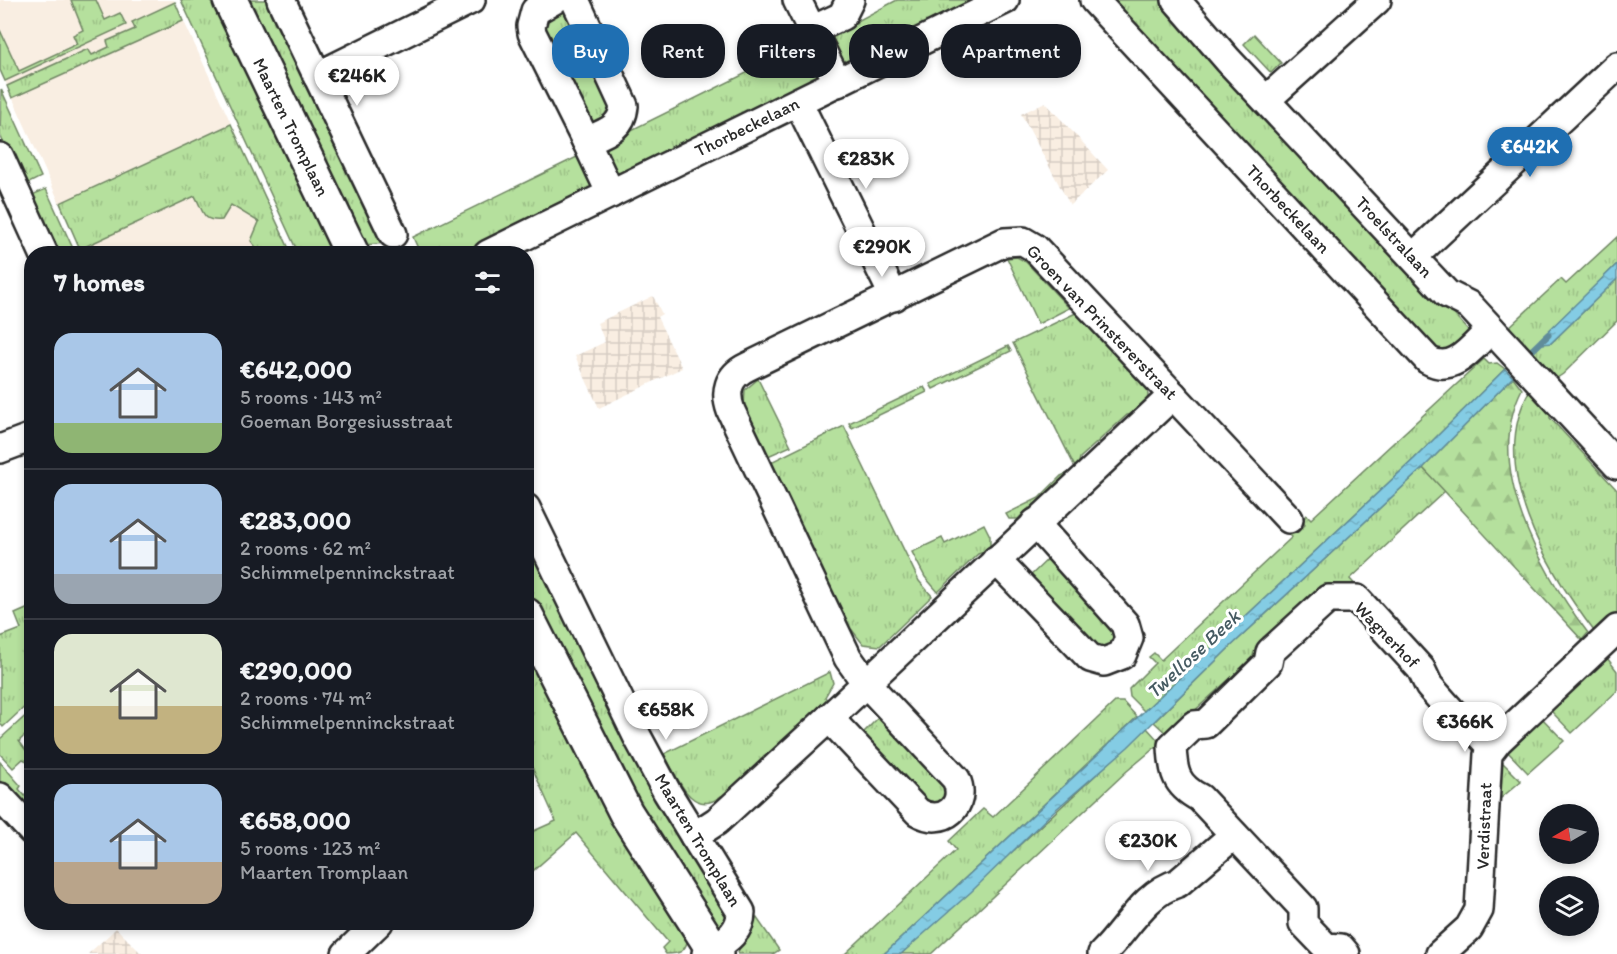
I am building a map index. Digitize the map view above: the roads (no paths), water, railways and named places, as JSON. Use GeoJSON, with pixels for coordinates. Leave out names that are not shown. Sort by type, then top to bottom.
{"type":"FeatureCollection","features":[{"type":"Feature","properties":{"kind":"street","name":"Maarten Tromplaan"},"geometry":{"type":"LineString","coordinates":[[230,0],[348,246]]}},
{"type":"Feature","properties":{"kind":"street"},"geometry":{"type":"LineString","coordinates":[[281,0],[393,234]]}},
{"type":"Feature","properties":{"kind":"street"},"geometry":{"type":"LineString","coordinates":[[317,76],[471,0]]}},
{"type":"Feature","properties":{"kind":"street"},"geometry":{"type":"LineString","coordinates":[[554,0],[536,11],[531,26],[532,33],[612,194]]}},
{"type":"Feature","properties":{"kind":"street"},"geometry":{"type":"LineString","coordinates":[[575,0],[624,106],[624,114],[616,127],[586,141]]}},
{"type":"Feature","properties":{"kind":"street"},"geometry":{"type":"LineString","coordinates":[[797,0],[809,24]]}},
{"type":"Feature","properties":{"kind":"street"},"geometry":{"type":"LineString","coordinates":[[825,24],[842,16],[850,0]]}},
{"type":"Feature","properties":{"kind":"street","name":"Thorbeckelaan"},"geometry":{"type":"LineString","coordinates":[[505,246],[1005,0]]}},
{"type":"Feature","properties":{"kind":"street","name":"Thorbeckelaan"},"geometry":{"type":"LineString","coordinates":[[1094,0],[1428,360],[1436,365],[1452,364],[1491,329]]}},
{"type":"Feature","properties":{"kind":"street","name":"Troelstralaan"},"geometry":{"type":"LineString","coordinates":[[1176,0],[1447,294],[1469,305],[1617,465]]}},
{"type":"Feature","properties":{"kind":"street"},"geometry":{"type":"LineString","coordinates":[[1266,100],[1377,0]]}},
{"type":"Feature","properties":{"kind":"street"},"geometry":{"type":"LineString","coordinates":[[1413,257],[1617,66]]}},
{"type":"Feature","properties":{"kind":"street"},"geometry":{"type":"LineString","coordinates":[[836,78],[838,83]]}},
{"type":"Feature","properties":{"kind":"street"},"geometry":{"type":"LineString","coordinates":[[798,102],[894,297]]}},
{"type":"Feature","properties":{"kind":"street"},"geometry":{"type":"LineString","coordinates":[[0,157],[7,190],[39,246]]}},
{"type":"Feature","properties":{"kind":"street","name":"Groen van Prinstererstraat"},"geometry":{"type":"LineString","coordinates":[[866,683],[848,658],[731,411],[727,395],[733,377],[742,369],[1004,242],[1023,241],[1035,248],[1289,519]]}},
{"type":"Feature","properties":{"kind":"street"},"geometry":{"type":"LineString","coordinates":[[694,836],[717,820],[829,718],[1173,395]]}},
{"type":"Feature","properties":{"kind":"street"},"geometry":{"type":"LineString","coordinates":[[0,449],[24,440]]}},
{"type":"Feature","properties":{"kind":"street"},"geometry":{"type":"LineString","coordinates":[[996,560],[1090,658],[1104,662],[1122,655],[1129,638],[1125,624],[1035,523]]}},
{"type":"Feature","properties":{"kind":"street","name":"Maarten Tromplaan"},"geometry":{"type":"LineString","coordinates":[[534,524],[637,736],[694,836],[741,912],[735,932],[711,952],[626,813],[534,631]]}},
{"type":"Feature","properties":{"kind":"street","name":"Wagnerhof"},"geometry":{"type":"LineString","coordinates":[[1346,954],[1341,948],[1326,947],[1303,923],[1303,908],[1173,773],[1172,746],[1194,725],[1206,724],[1268,663],[1270,651],[1328,599],[1357,599],[1421,669],[1429,686],[1441,700],[1454,714],[1468,722],[1492,748]]}},
{"type":"Feature","properties":{"kind":"street"},"geometry":{"type":"LineString","coordinates":[[1492,748],[1617,629]]}},
{"type":"Feature","properties":{"kind":"street"},"geometry":{"type":"LineString","coordinates":[[829,718],[918,812],[934,818],[952,811],[960,793],[956,779],[866,683]]}},
{"type":"Feature","properties":{"kind":"street","name":"Verdistraat"},"geometry":{"type":"LineString","coordinates":[[1440,954],[1469,927],[1479,910],[1486,762],[1492,748]]}},
{"type":"Feature","properties":{"kind":"street"},"geometry":{"type":"LineString","coordinates":[[0,796],[24,822]]}},
{"type":"Feature","properties":{"kind":"street"},"geometry":{"type":"LineString","coordinates":[[1102,954],[1118,938],[1125,924],[1166,886],[1178,882],[1234,835]]}},
{"type":"Feature","properties":{"kind":"street"},"geometry":{"type":"LineString","coordinates":[[346,954],[371,930]]}},
{"type":"Feature","properties":{"kind":"water"},"geometry":{"type":"Polygon","coordinates":[[[1617,264],[1617,279],[1551,343],[1543,344],[1540,339],[1617,264]]]}},
{"type":"Feature","properties":{"kind":"water"},"geometry":{"type":"Polygon","coordinates":[[[1505,369],[1513,377],[1423,468],[1229,648],[1128,747],[1054,811],[971,892],[901,954],[884,954],[1414,459],[1505,369]]]}},
{"type":"Feature","properties":{"kind":"waterway","name":"Twellose Beek"},"geometry":{"type":"LineString","coordinates":[[1525,357],[1548,335]]}}]}
